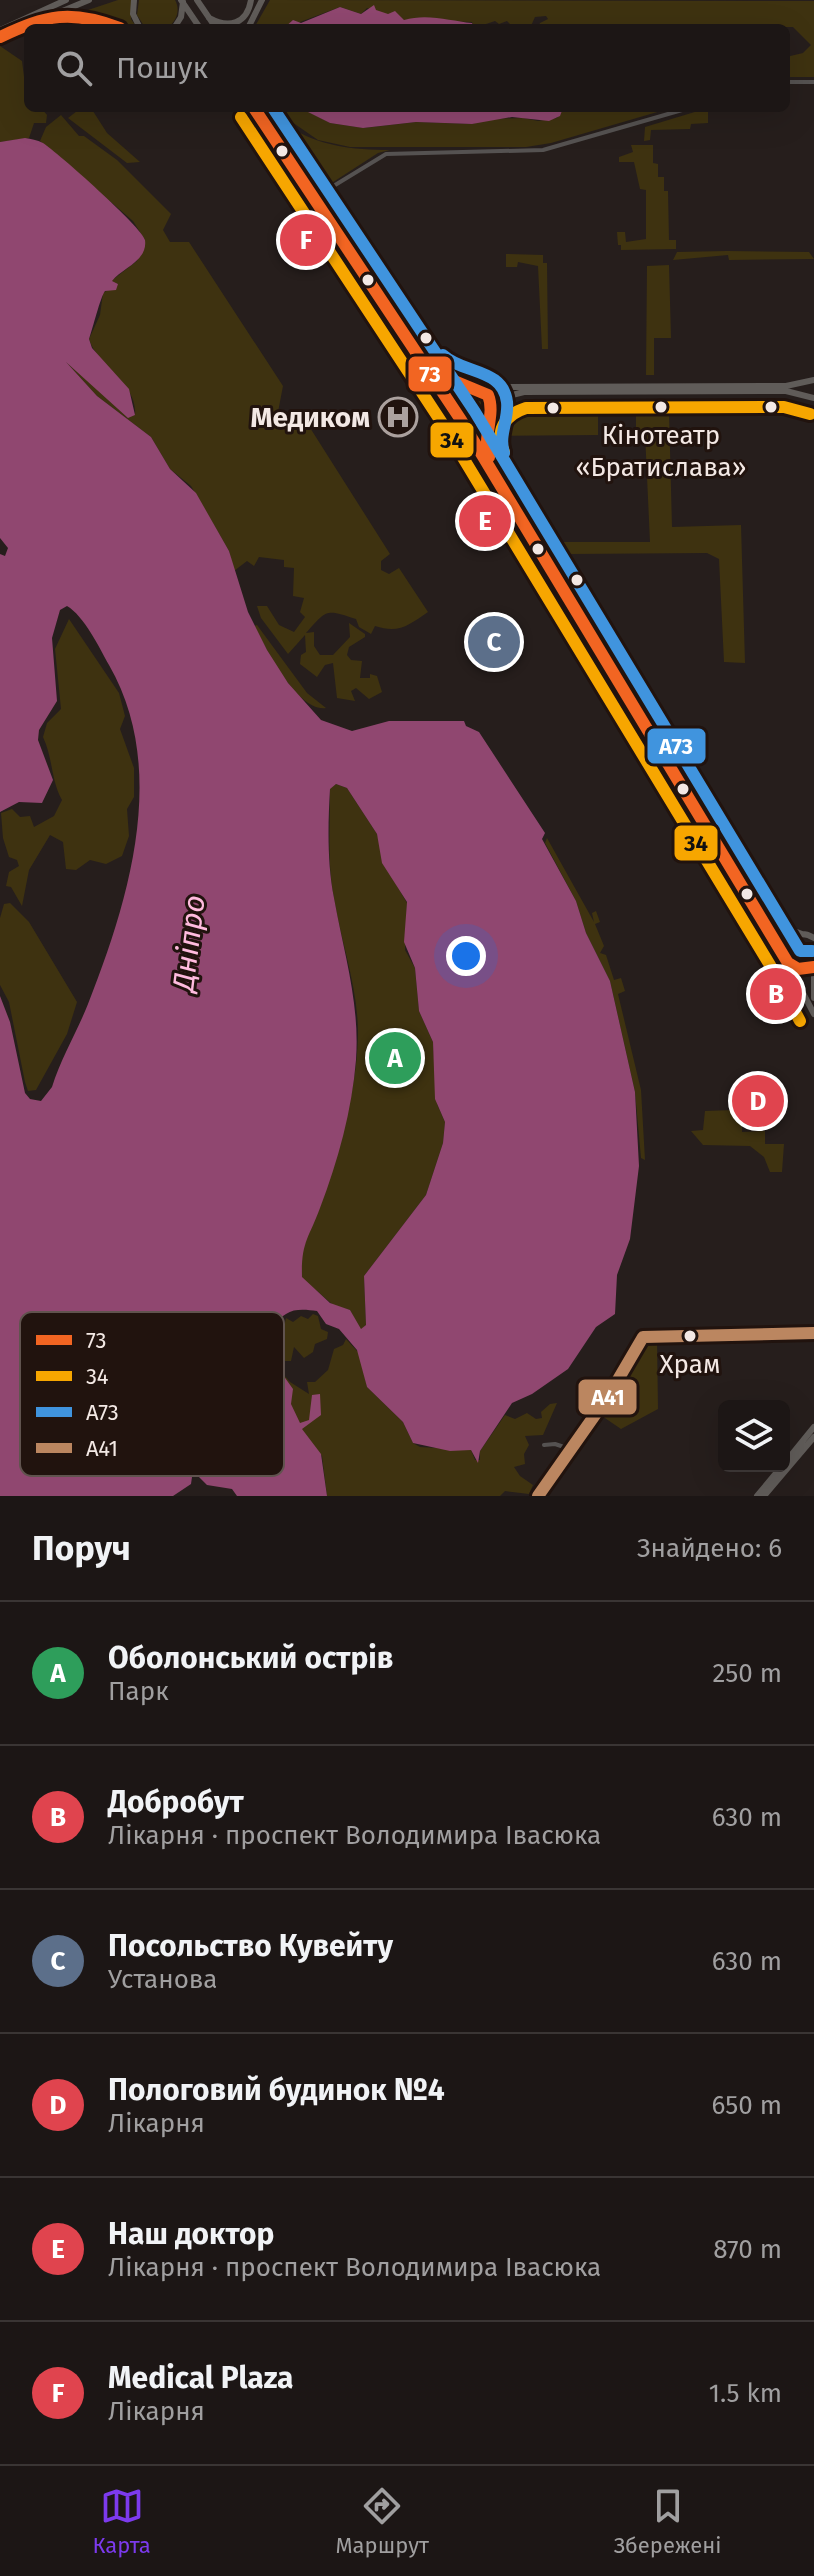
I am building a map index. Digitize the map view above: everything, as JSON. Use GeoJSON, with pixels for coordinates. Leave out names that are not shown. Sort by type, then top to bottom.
{"type":"FeatureCollection","features":[{"type":"Feature","properties":{"kind":"main road"},"geometry":{"type":"LineString","coordinates":[[45,12],[56,0]]}},
{"type":"Feature","properties":{"kind":"main road"},"geometry":{"type":"LineString","coordinates":[[0,37],[66,0]]}},
{"type":"Feature","properties":{"kind":"main road"},"geometry":{"type":"LineString","coordinates":[[45,12],[89,0]]}},
{"type":"Feature","properties":{"kind":"main road"},"geometry":{"type":"LineString","coordinates":[[134,0],[133,14],[138,24]]}},
{"type":"Feature","properties":{"kind":"main road"},"geometry":{"type":"LineString","coordinates":[[197,0],[213,24]]}},
{"type":"Feature","properties":{"kind":"main road"},"geometry":{"type":"LineString","coordinates":[[231,24],[239,22],[246,15],[251,0]]}},
{"type":"Feature","properties":{"kind":"main road"},"geometry":{"type":"LineString","coordinates":[[250,24],[262,0]]}},
{"type":"Feature","properties":{"kind":"main road"},"geometry":{"type":"LineString","coordinates":[[177,24],[181,17],[182,1]]}},
{"type":"Feature","properties":{"kind":"main road"},"geometry":{"type":"LineString","coordinates":[[182,1],[197,24]]}},
{"type":"Feature","properties":{"kind":"main road"},"geometry":{"type":"LineString","coordinates":[[45,12],[83,14],[109,24]]}},
{"type":"Feature","properties":{"kind":"main road"},"geometry":{"type":"LineString","coordinates":[[209,18],[224,24]]}},
{"type":"Feature","properties":{"kind":"main road"},"geometry":{"type":"LineString","coordinates":[[0,30],[16,26]]}},
{"type":"Feature","properties":{"kind":"main road"},"geometry":{"type":"LineString","coordinates":[[257,112],[431,365],[444,379],[488,394],[490,415],[484,433],[486,453],[786,960],[814,1014]]}},
{"type":"Feature","properties":{"kind":"main road"},"geometry":{"type":"LineString","coordinates":[[269,112],[759,904],[781,926],[814,938]]}},
{"type":"Feature","properties":{"kind":"main road"},"geometry":{"type":"LineString","coordinates":[[265,125],[278,126]]}},
{"type":"Feature","properties":{"kind":"main road"},"geometry":{"type":"LineString","coordinates":[[458,417],[457,398],[473,387],[786,386],[814,380]]}},
{"type":"Feature","properties":{"kind":"main road"},"geometry":{"type":"LineString","coordinates":[[458,417],[472,425],[490,415],[508,396],[542,391],[786,391],[814,398]]}},
{"type":"Feature","properties":{"kind":"main road"},"geometry":{"type":"LineString","coordinates":[[786,960],[790,939],[807,933]]}},
{"type":"Feature","properties":{"kind":"main road"},"geometry":{"type":"LineString","coordinates":[[786,960],[798,969],[814,967]]}},
{"type":"Feature","properties":{"kind":"main road"},"geometry":{"type":"LineString","coordinates":[[814,974],[814,998]]}},
{"type":"Feature","properties":{"kind":"main road"},"geometry":{"type":"LineString","coordinates":[[790,1456],[814,1427]]}},
{"type":"Feature","properties":{"kind":"main road"},"geometry":{"type":"LineString","coordinates":[[764,1496],[814,1437]]}},
{"type":"Feature","properties":{"kind":"main road"},"geometry":{"type":"LineString","coordinates":[[757,1496],[777,1472]]}},
{"type":"Feature","properties":{"kind":"street"},"geometry":{"type":"LineString","coordinates":[[790,82],[814,82]]}},
{"type":"Feature","properties":{"kind":"street"},"geometry":{"type":"LineString","coordinates":[[320,195],[386,154],[543,150],[675,112]]}},
{"type":"Feature","properties":{"kind":"street"},"geometry":{"type":"LineString","coordinates":[[538,1496],[609,1395],[636,1346],[646,1335],[814,1333]]}},
{"type":"Feature","properties":{"kind":"street"},"geometry":{"type":"LineString","coordinates":[[544,1445],[555,1444],[570,1449]]}},
{"type":"Feature","properties":{"kind":"shaded area"},"geometry":{"type":"Polygon","coordinates":[[[118,0],[131,0],[131,19],[134,24],[116,24],[82,12],[118,0]]]}},
{"type":"Feature","properties":{"kind":"shaded area"},"geometry":{"type":"Polygon","coordinates":[[[139,0],[175,0],[178,8],[171,24],[143,24],[137,15],[139,0]]]}},
{"type":"Feature","properties":{"kind":"shaded area"},"geometry":{"type":"Polygon","coordinates":[[[270,0],[814,1],[814,77],[790,77],[790,56],[803,53],[811,45],[790,24],[540,24],[548,19],[546,16],[535,17],[532,24],[510,24],[507,21],[499,24],[495,21],[473,24],[404,20],[367,8],[361,14],[340,7],[295,24],[256,24],[270,0]]]}},
{"type":"Feature","properties":{"kind":"shaded area"},"geometry":{"type":"Polygon","coordinates":[[[0,46],[22,61],[24,112],[44,112],[47,115],[46,123],[34,123],[29,138],[0,142],[0,46]]]}},
{"type":"Feature","properties":{"kind":"shaded area"},"geometry":{"type":"Polygon","coordinates":[[[76,112],[94,112],[107,133],[140,162],[127,163],[68,118],[76,112]]]}},
{"type":"Feature","properties":{"kind":"shaded area"},"geometry":{"type":"Polygon","coordinates":[[[279,112],[309,112],[330,123],[364,128],[416,122],[472,124],[486,119],[523,118],[538,121],[557,118],[561,112],[657,112],[551,143],[526,147],[350,147],[318,140],[289,120],[285,121],[279,112]]]}},
{"type":"Feature","properties":{"kind":"shaded area"},"geometry":{"type":"Polygon","coordinates":[[[695,112],[708,112],[708,123],[691,124],[690,129],[651,130],[650,140],[644,141],[645,127],[695,112]]]}},
{"type":"Feature","properties":{"kind":"shaded area"},"geometry":{"type":"Polygon","coordinates":[[[61,115],[79,136],[84,136],[117,160],[171,214],[163,230],[170,242],[189,242],[283,386],[278,412],[307,423],[390,554],[381,561],[381,570],[389,574],[399,568],[428,612],[397,629],[375,626],[371,634],[359,627],[356,619],[328,613],[306,633],[314,632],[314,646],[320,655],[333,655],[350,637],[349,623],[365,634],[349,647],[347,655],[351,660],[362,661],[360,678],[370,678],[370,674],[377,676],[382,692],[369,699],[356,688],[351,691],[355,701],[337,698],[333,663],[325,665],[317,677],[300,664],[301,655],[306,652],[305,635],[288,654],[261,618],[257,606],[267,606],[279,625],[294,632],[305,617],[300,612],[304,598],[293,596],[294,568],[284,567],[284,560],[259,557],[254,566],[247,561],[234,571],[229,551],[191,486],[170,469],[151,437],[97,396],[66,362],[135,415],[130,393],[93,349],[89,339],[100,315],[103,293],[118,284],[111,281],[137,261],[145,240],[133,221],[40,141],[46,127],[61,115]]]}},
{"type":"Feature","properties":{"kind":"shaded area"},"geometry":{"type":"Polygon","coordinates":[[[288,126],[336,146],[390,150],[378,153],[327,186],[288,126]]]}},
{"type":"Feature","properties":{"kind":"shaded area"},"geometry":{"type":"Polygon","coordinates":[[[631,145],[653,145],[653,163],[658,164],[658,177],[664,177],[664,191],[668,191],[669,240],[676,240],[676,249],[621,250],[621,245],[618,245],[617,232],[625,232],[626,242],[646,239],[646,190],[640,189],[634,162],[619,162],[619,157],[633,152],[631,145]]]}},
{"type":"Feature","properties":{"kind":"shaded area"},"geometry":{"type":"Polygon","coordinates":[[[677,252],[809,252],[814,259],[729,260],[728,255],[673,260],[677,252]]]}},
{"type":"Feature","properties":{"kind":"shaded area"},"geometry":{"type":"Polygon","coordinates":[[[506,254],[543,255],[543,263],[547,263],[548,349],[542,349],[538,266],[518,262],[517,267],[506,267],[506,254]]]}},
{"type":"Feature","properties":{"kind":"shaded area"},"geometry":{"type":"Polygon","coordinates":[[[669,265],[671,338],[654,338],[654,375],[646,375],[647,266],[669,265]]]}},
{"type":"Feature","properties":{"kind":"shaded area"},"geometry":{"type":"Polygon","coordinates":[[[472,391],[482,396],[487,406],[482,416],[472,421],[462,416],[457,406],[462,396],[472,391]]]}},
{"type":"Feature","properties":{"kind":"shaded area"},"geometry":{"type":"Polygon","coordinates":[[[524,401],[569,401],[570,413],[598,413],[598,435],[492,436],[498,415],[524,401]]]}},
{"type":"Feature","properties":{"kind":"shaded area"},"geometry":{"type":"Polygon","coordinates":[[[636,411],[669,411],[672,527],[741,525],[745,663],[724,662],[719,559],[707,553],[569,554],[561,542],[650,542],[645,433],[636,433],[636,411]]]}},
{"type":"Feature","properties":{"kind":"shaded area"},"geometry":{"type":"Polygon","coordinates":[[[69,619],[119,693],[125,716],[120,729],[134,768],[134,797],[127,809],[129,836],[122,856],[106,864],[90,860],[76,870],[66,869],[63,842],[50,835],[29,870],[22,906],[11,887],[6,886],[9,872],[19,866],[17,860],[9,857],[3,838],[1,813],[12,809],[20,817],[30,816],[34,827],[54,816],[62,800],[43,737],[47,723],[61,709],[55,649],[69,619]]]}},
{"type":"Feature","properties":{"kind":"shaded area"},"geometry":{"type":"Polygon","coordinates":[[[257,625],[307,693],[326,708],[315,707],[294,690],[266,649],[254,626],[257,625]]]}},
{"type":"Feature","properties":{"kind":"shaded area"},"geometry":{"type":"Polygon","coordinates":[[[336,784],[347,788],[377,834],[386,867],[407,903],[405,950],[415,968],[419,1011],[433,1042],[437,1104],[445,1122],[443,1143],[426,1195],[364,1276],[366,1325],[360,1331],[350,1310],[333,1305],[316,1290],[313,1293],[302,1278],[299,1236],[312,1223],[323,1199],[350,1102],[356,1067],[358,1030],[355,996],[330,871],[330,788],[336,784]]]}},
{"type":"Feature","properties":{"kind":"shaded area"},"geometry":{"type":"Polygon","coordinates":[[[547,838],[594,922],[592,913],[596,911],[600,922],[595,924],[604,946],[600,953],[606,955],[614,980],[621,978],[625,991],[618,994],[641,1090],[645,1160],[641,1158],[635,1092],[610,981],[586,933],[576,901],[545,843],[547,838]]]}},
{"type":"Feature","properties":{"kind":"shaded area"},"geometry":{"type":"Polygon","coordinates":[[[10,903],[29,922],[77,1002],[67,1034],[36,1090],[28,1091],[9,1002],[0,985],[0,918],[4,904],[10,903]]]}},
{"type":"Feature","properties":{"kind":"shaded area"},"geometry":{"type":"Polygon","coordinates":[[[734,1110],[734,1120],[742,1120],[742,1132],[765,1131],[765,1144],[784,1144],[782,1172],[770,1172],[764,1157],[750,1146],[703,1145],[691,1131],[703,1130],[705,1111],[734,1110]]]}},
{"type":"Feature","properties":{"kind":"shaded area"},"geometry":{"type":"Polygon","coordinates":[[[313,1314],[318,1316],[321,1329],[328,1332],[327,1339],[315,1344],[313,1352],[304,1358],[294,1347],[291,1361],[285,1361],[286,1318],[293,1322],[301,1316],[308,1319],[313,1314]]]}},
{"type":"Feature","properties":{"kind":"shaded area"},"geometry":{"type":"Polygon","coordinates":[[[346,1339],[359,1353],[367,1387],[403,1422],[413,1443],[420,1447],[471,1450],[475,1460],[480,1460],[480,1451],[505,1415],[515,1419],[527,1413],[536,1419],[542,1418],[541,1412],[550,1404],[557,1403],[543,1435],[525,1436],[529,1445],[524,1454],[525,1464],[514,1467],[520,1476],[533,1485],[529,1494],[505,1491],[500,1496],[327,1496],[322,1456],[309,1441],[300,1444],[284,1436],[284,1375],[309,1394],[307,1382],[315,1382],[328,1370],[334,1349],[343,1345],[346,1339]]]}},
{"type":"Feature","properties":{"kind":"shaded area"},"geometry":{"type":"Polygon","coordinates":[[[657,1339],[658,1409],[621,1429],[599,1414],[613,1397],[642,1344],[657,1339]]]}},
{"type":"Feature","properties":{"kind":"water"},"geometry":{"type":"Polygon","coordinates":[[[374,5],[376,10],[388,14],[395,11],[404,20],[439,18],[472,24],[288,24],[293,20],[301,23],[340,7],[361,14],[374,5]]]}},
{"type":"Feature","properties":{"kind":"water"},"geometry":{"type":"Polygon","coordinates":[[[308,112],[562,112],[549,121],[512,117],[472,124],[416,122],[363,128],[330,123],[308,112]]]}},
{"type":"Feature","properties":{"kind":"water","name":"Дніпро"},"geometry":{"type":"Polygon","coordinates":[[[25,138],[43,143],[81,174],[116,206],[145,240],[139,259],[112,281],[118,284],[116,290],[105,291],[89,339],[92,348],[129,389],[135,415],[128,418],[66,362],[97,396],[151,437],[170,469],[196,493],[229,551],[248,612],[288,683],[321,720],[352,731],[389,721],[464,721],[466,726],[479,732],[545,833],[542,839],[576,901],[586,933],[610,981],[635,1092],[639,1166],[630,1239],[617,1275],[615,1314],[596,1327],[568,1369],[532,1394],[512,1403],[480,1451],[478,1463],[471,1450],[450,1451],[413,1443],[403,1422],[367,1387],[357,1350],[339,1329],[326,1324],[317,1311],[297,1310],[284,1315],[284,1312],[20,1312],[20,1476],[194,1476],[191,1484],[173,1496],[0,1496],[0,996],[10,1022],[25,1093],[30,1099],[41,1101],[52,1087],[84,1014],[117,922],[136,834],[140,791],[137,747],[127,705],[91,632],[67,606],[60,610],[52,638],[57,701],[39,730],[38,740],[53,780],[42,803],[19,802],[0,812],[0,554],[5,556],[8,548],[0,538],[0,142],[25,138]],[[336,784],[330,789],[332,885],[356,1019],[356,1060],[343,1135],[327,1190],[304,1248],[302,1277],[330,1303],[350,1310],[361,1329],[366,1325],[364,1276],[426,1195],[443,1143],[445,1122],[435,1099],[433,1042],[419,1011],[415,968],[404,942],[407,902],[382,863],[377,834],[347,788],[336,784]]]}},
{"type":"Feature","properties":{"kind":"water"},"geometry":{"type":"Polygon","coordinates":[[[284,1376],[293,1389],[291,1404],[300,1423],[309,1420],[312,1395],[320,1394],[321,1415],[302,1429],[321,1454],[327,1496],[237,1496],[232,1489],[207,1485],[198,1476],[284,1476],[284,1376]]]}},
{"type":"Feature","properties":{"kind":"transit line","name":"73"},"geometry":{"type":"LineString","coordinates":[[32,24],[59,17],[87,18],[108,24]]}},
{"type":"Feature","properties":{"kind":"transit line","name":"73"},"geometry":{"type":"LineString","coordinates":[[0,37],[24,27]]}},
{"type":"Feature","properties":{"kind":"transit line","name":"73"},"geometry":{"type":"LineString","coordinates":[[257,112],[461,420],[788,963],[798,969],[814,967]]}},
{"type":"Feature","properties":{"kind":"transit line","name":"А73"},"geometry":{"type":"LineString","coordinates":[[276,112],[475,412],[800,951],[812,951]]}},
{"type":"Feature","properties":{"kind":"transit line","name":"34"},"geometry":{"type":"LineString","coordinates":[[241,117],[442,423],[770,965],[800,1021]]}},
{"type":"Feature","properties":{"kind":"transit line","name":"А73"},"geometry":{"type":"LineString","coordinates":[[443,355],[490,377],[504,391],[507,402],[502,440],[504,453]]}},
{"type":"Feature","properties":{"kind":"transit line","name":"73"},"geometry":{"type":"LineString","coordinates":[[431,366],[447,378],[488,395],[491,410],[487,441],[489,457]]}},
{"type":"Feature","properties":{"kind":"transit line","name":"34"},"geometry":{"type":"LineString","coordinates":[[504,452],[501,444],[503,425],[512,415],[526,408],[784,407],[810,414]]}},
{"type":"Feature","properties":{"kind":"transit line","name":"A41"},"geometry":{"type":"LineString","coordinates":[[538,1496],[609,1395],[643,1337],[814,1333]]}},
{"type":"Feature","properties":{"kind":"place","name":"Medical Plaza"},"geometry":{"type":"Point","coordinates":[306,240]}},
{"type":"Feature","properties":{"kind":"place","name":"Кінотеатр «Братислава»"},"geometry":{"type":"Point","coordinates":[661,407]}},
{"type":"Feature","properties":{"kind":"place","name":"Медиком"},"geometry":{"type":"Point","coordinates":[398,417]}},
{"type":"Feature","properties":{"kind":"place","name":"Наш доктор"},"geometry":{"type":"Point","coordinates":[485,521]}},
{"type":"Feature","properties":{"kind":"place","name":"Посольство Кувейту"},"geometry":{"type":"Point","coordinates":[494,642]}},
{"type":"Feature","properties":{"kind":"place","name":"Добробут"},"geometry":{"type":"Point","coordinates":[776,994]}},
{"type":"Feature","properties":{"kind":"place","name":"Оболонський острів"},"geometry":{"type":"Point","coordinates":[395,1058]}},
{"type":"Feature","properties":{"kind":"place","name":"Пологовий будинок №4"},"geometry":{"type":"Point","coordinates":[758,1101]}},
{"type":"Feature","properties":{"kind":"place","name":"Храм"},"geometry":{"type":"Point","coordinates":[690,1336]}}]}
